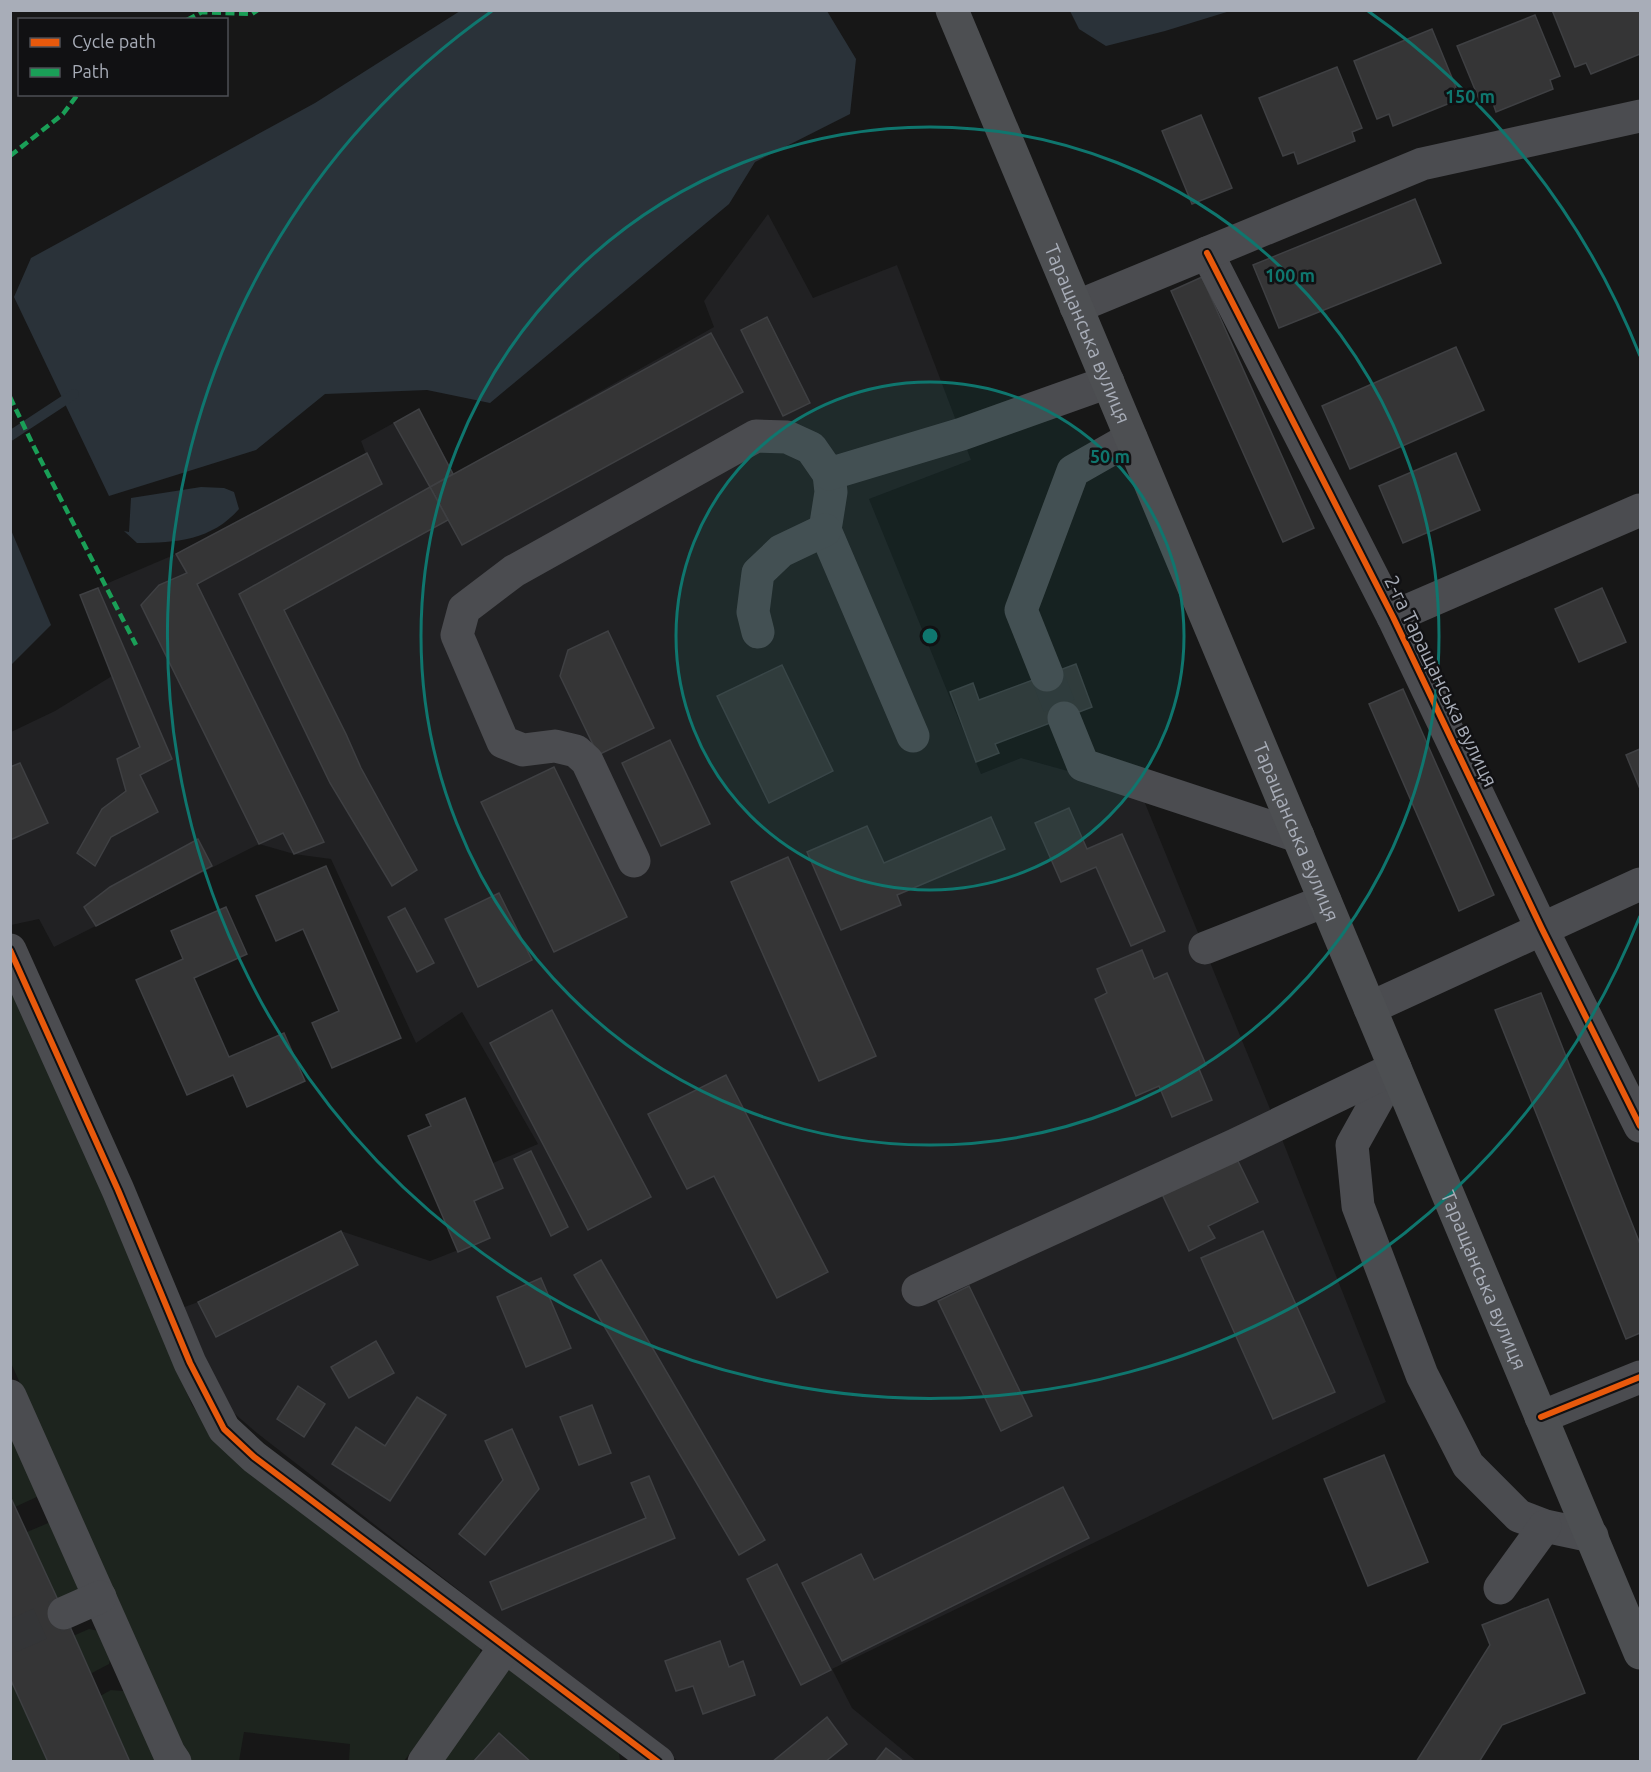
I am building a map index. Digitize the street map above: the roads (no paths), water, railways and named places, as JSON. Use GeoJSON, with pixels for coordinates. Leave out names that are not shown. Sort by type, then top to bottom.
{"type":"FeatureCollection","features":[{"type":"Feature","properties":{"kind":"main road","name":"Таращанська вулиця"},"geometry":{"type":"LineString","coordinates":[[952,10],[1641,1653]]}},
{"type":"Feature","properties":{"kind":"street"},"geometry":{"type":"LineString","coordinates":[[1076,306],[1422,164],[1641,116]]}},
{"type":"Feature","properties":{"kind":"street","name":"2-га Таращанська вулиця"},"geometry":{"type":"LineString","coordinates":[[1207,253],[1393,617],[1542,929],[1641,1126]]}},
{"type":"Feature","properties":{"kind":"street"},"geometry":{"type":"LineString","coordinates":[[829,474],[962,434],[1108,382]]}},
{"type":"Feature","properties":{"kind":"street"},"geometry":{"type":"LineString","coordinates":[[634,861],[586,761],[576,751],[555,746],[523,750],[503,742],[457,635],[464,609],[514,571],[756,436],[787,437],[811,448],[829,474],[831,492],[825,531],[913,736]]}},
{"type":"Feature","properties":{"kind":"street"},"geometry":{"type":"LineString","coordinates":[[1047,675],[1021,610],[1073,471],[1131,438]]}},
{"type":"Feature","properties":{"kind":"street"},"geometry":{"type":"LineString","coordinates":[[1393,617],[1641,510]]}},
{"type":"Feature","properties":{"kind":"street"},"geometry":{"type":"LineString","coordinates":[[758,632],[753,612],[759,573],[781,551],[825,531]]}},
{"type":"Feature","properties":{"kind":"street"},"geometry":{"type":"LineString","coordinates":[[1064,718],[1083,765],[1298,836]]}},
{"type":"Feature","properties":{"kind":"street"},"geometry":{"type":"LineString","coordinates":[[1370,1008],[1641,884]]}},
{"type":"Feature","properties":{"kind":"street"},"geometry":{"type":"LineString","coordinates":[[1205,948],[1325,901]]}},
{"type":"Feature","properties":{"kind":"street"},"geometry":{"type":"LineString","coordinates":[[10,950],[118,1190],[190,1363],[224,1429],[254,1457],[650,1759]]}},
{"type":"Feature","properties":{"kind":"street"},"geometry":{"type":"LineString","coordinates":[[918,1290],[1235,1145],[1395,1068]]}},
{"type":"Feature","properties":{"kind":"street"},"geometry":{"type":"LineString","coordinates":[[1395,1068],[1352,1145],[1358,1206],[1422,1375],[1468,1465],[1519,1516],[1545,1526],[1592,1536]]}},
{"type":"Feature","properties":{"kind":"street"},"geometry":{"type":"LineString","coordinates":[[1541,1417],[1641,1377]]}},
{"type":"Feature","properties":{"kind":"street"},"geometry":{"type":"LineString","coordinates":[[10,1396],[169,1753],[175,1761]]}},
{"type":"Feature","properties":{"kind":"street"},"geometry":{"type":"LineString","coordinates":[[1500,1588],[1545,1526]]}},
{"type":"Feature","properties":{"kind":"street"},"geometry":{"type":"LineString","coordinates":[[64,1613],[100,1597]]}},
{"type":"Feature","properties":{"kind":"street"},"geometry":{"type":"LineString","coordinates":[[424,1761],[505,1647]]}},
{"type":"Feature","properties":{"kind":"waterway"},"geometry":{"type":"LineString","coordinates":[[10,436],[74,394]]}},
{"type":"Feature","properties":{"kind":"tunnel"},"geometry":{"type":"LineString","coordinates":[[1047,675],[1064,718]]}},
{"type":"Feature","properties":{"kind":"tunnel"},"geometry":{"type":"LineString","coordinates":[[10,1637],[64,1613]]}}]}
